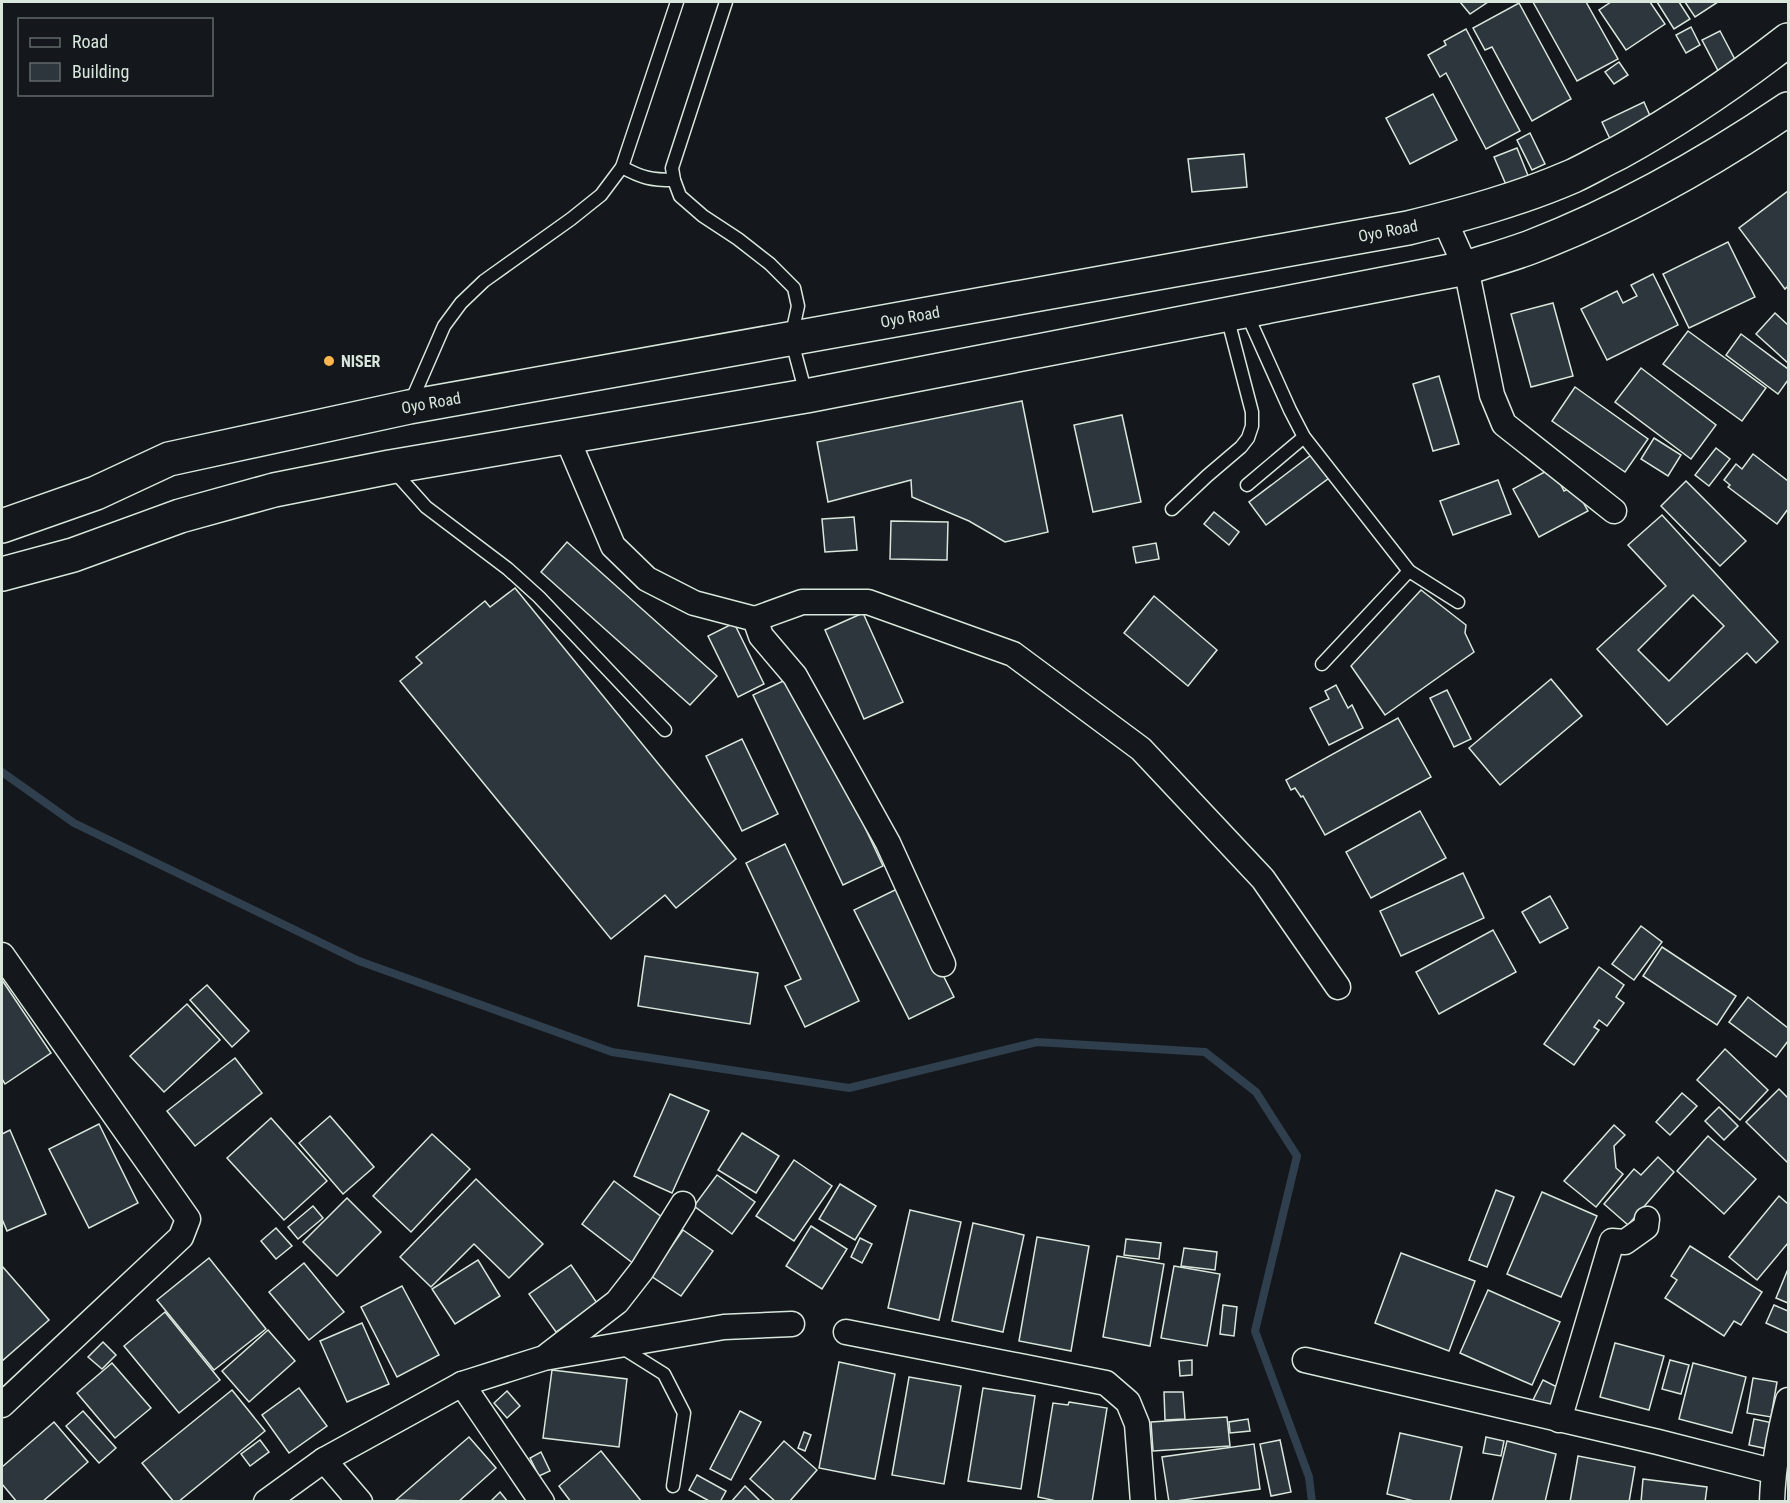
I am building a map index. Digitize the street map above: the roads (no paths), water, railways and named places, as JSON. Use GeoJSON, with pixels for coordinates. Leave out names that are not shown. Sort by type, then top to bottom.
{"type":"FeatureCollection","features":[{"type":"Feature","properties":{"kind":"highway","name":"Oyo Road"},"geometry":{"type":"LineString","coordinates":[[2,526],[96,493],[169,459],[409,407],[1397,230],[1444,219],[1521,197],[1575,175],[1697,107],[1788,40]]}},
{"type":"Feature","properties":{"kind":"highway"},"geometry":{"type":"LineString","coordinates":[[2,574],[73,555],[180,516],[264,492],[390,466],[806,396],[1466,268],[1531,247],[1596,219],[1730,149],[1788,109]]}},
{"type":"Feature","properties":{"kind":"street"},"geometry":{"type":"LineString","coordinates":[[1444,219],[1466,268],[1492,395],[1504,424],[1614,511]]}},
{"type":"Feature","properties":{"kind":"street"},"geometry":{"type":"LineString","coordinates":[[567,438],[613,546],[647,579],[694,603],[755,619],[802,602],[868,602],[1013,654],[1141,749],[1263,879],[1338,987]]}},
{"type":"Feature","properties":{"kind":"street"},"geometry":{"type":"LineString","coordinates":[[755,619],[761,636],[795,676],[888,843],[943,964]]}},
{"type":"Feature","properties":{"kind":"street"},"geometry":{"type":"LineString","coordinates":[[2,955],[188,1220],[181,1237],[2,1404]]}},
{"type":"Feature","properties":{"kind":"street"},"geometry":{"type":"LineString","coordinates":[[544,1358],[617,1302],[642,1270],[683,1204]]}},
{"type":"Feature","properties":{"kind":"street"},"geometry":{"type":"LineString","coordinates":[[1559,1420],[1612,1241],[1624,1242],[1646,1227],[1647,1219]]}},
{"type":"Feature","properties":{"kind":"street"},"geometry":{"type":"LineString","coordinates":[[266,1502],[324,1460],[462,1384],[544,1358],[724,1327],[792,1324]]}},
{"type":"Feature","properties":{"kind":"street"},"geometry":{"type":"LineString","coordinates":[[846,1332],[1106,1383],[1128,1402],[1137,1424],[1143,1502]]}},
{"type":"Feature","properties":{"kind":"street"},"geometry":{"type":"LineString","coordinates":[[1305,1360],[1772,1471]]}},
{"type":"Feature","properties":{"kind":"street"},"geometry":{"type":"LineString","coordinates":[[462,1384],[542,1502]]}},
{"type":"Feature","properties":{"kind":"street"},"geometry":{"type":"LineString","coordinates":[[1772,1502],[1772,1471],[1784,1436],[1788,1401]]}},
{"type":"Feature","properties":{"kind":"street"},"geometry":{"type":"LineString","coordinates":[[324,1460],[360,1502]]}},
{"type":"Feature","properties":{"kind":"lane"},"geometry":{"type":"LineString","coordinates":[[409,407],[444,326],[461,303],[484,281],[572,219],[601,195],[622,167],[677,2]]}},
{"type":"Feature","properties":{"kind":"lane"},"geometry":{"type":"LineString","coordinates":[[726,2],[672,168],[674,180],[680,196],[703,216],[770,264],[794,288],[798,306],[791,338],[806,396]]}},
{"type":"Feature","properties":{"kind":"lane"},"geometry":{"type":"LineString","coordinates":[[622,167],[639,177],[674,180]]}},
{"type":"Feature","properties":{"kind":"lane"},"geometry":{"type":"LineString","coordinates":[[1236,312],[1304,437],[1409,571],[1458,602]]}},
{"type":"Feature","properties":{"kind":"lane"},"geometry":{"type":"LineString","coordinates":[[1172,509],[1206,476],[1241,447],[1248,438],[1252,426],[1252,412],[1236,312]]}},
{"type":"Feature","properties":{"kind":"lane"},"geometry":{"type":"LineString","coordinates":[[1247,485],[1304,437]]}},
{"type":"Feature","properties":{"kind":"lane"},"geometry":{"type":"LineString","coordinates":[[390,466],[426,507],[508,569],[539,597],[665,730]]}},
{"type":"Feature","properties":{"kind":"lane"},"geometry":{"type":"LineString","coordinates":[[1322,664],[1409,571]]}},
{"type":"Feature","properties":{"kind":"lane"},"geometry":{"type":"LineString","coordinates":[[618,1345],[664,1374],[684,1413],[673,1486]]}},
{"type":"Feature","properties":{"kind":"waterway"},"geometry":{"type":"LineString","coordinates":[[2,772],[74,823],[359,961],[612,1052],[849,1088],[1037,1042],[1205,1052],[1256,1092],[1297,1156],[1255,1331],[1309,1477],[1312,1502]]}},
{"type":"Feature","properties":{"kind":"place","name":"NISER"},"geometry":{"type":"Point","coordinates":[329,361]}}]}
